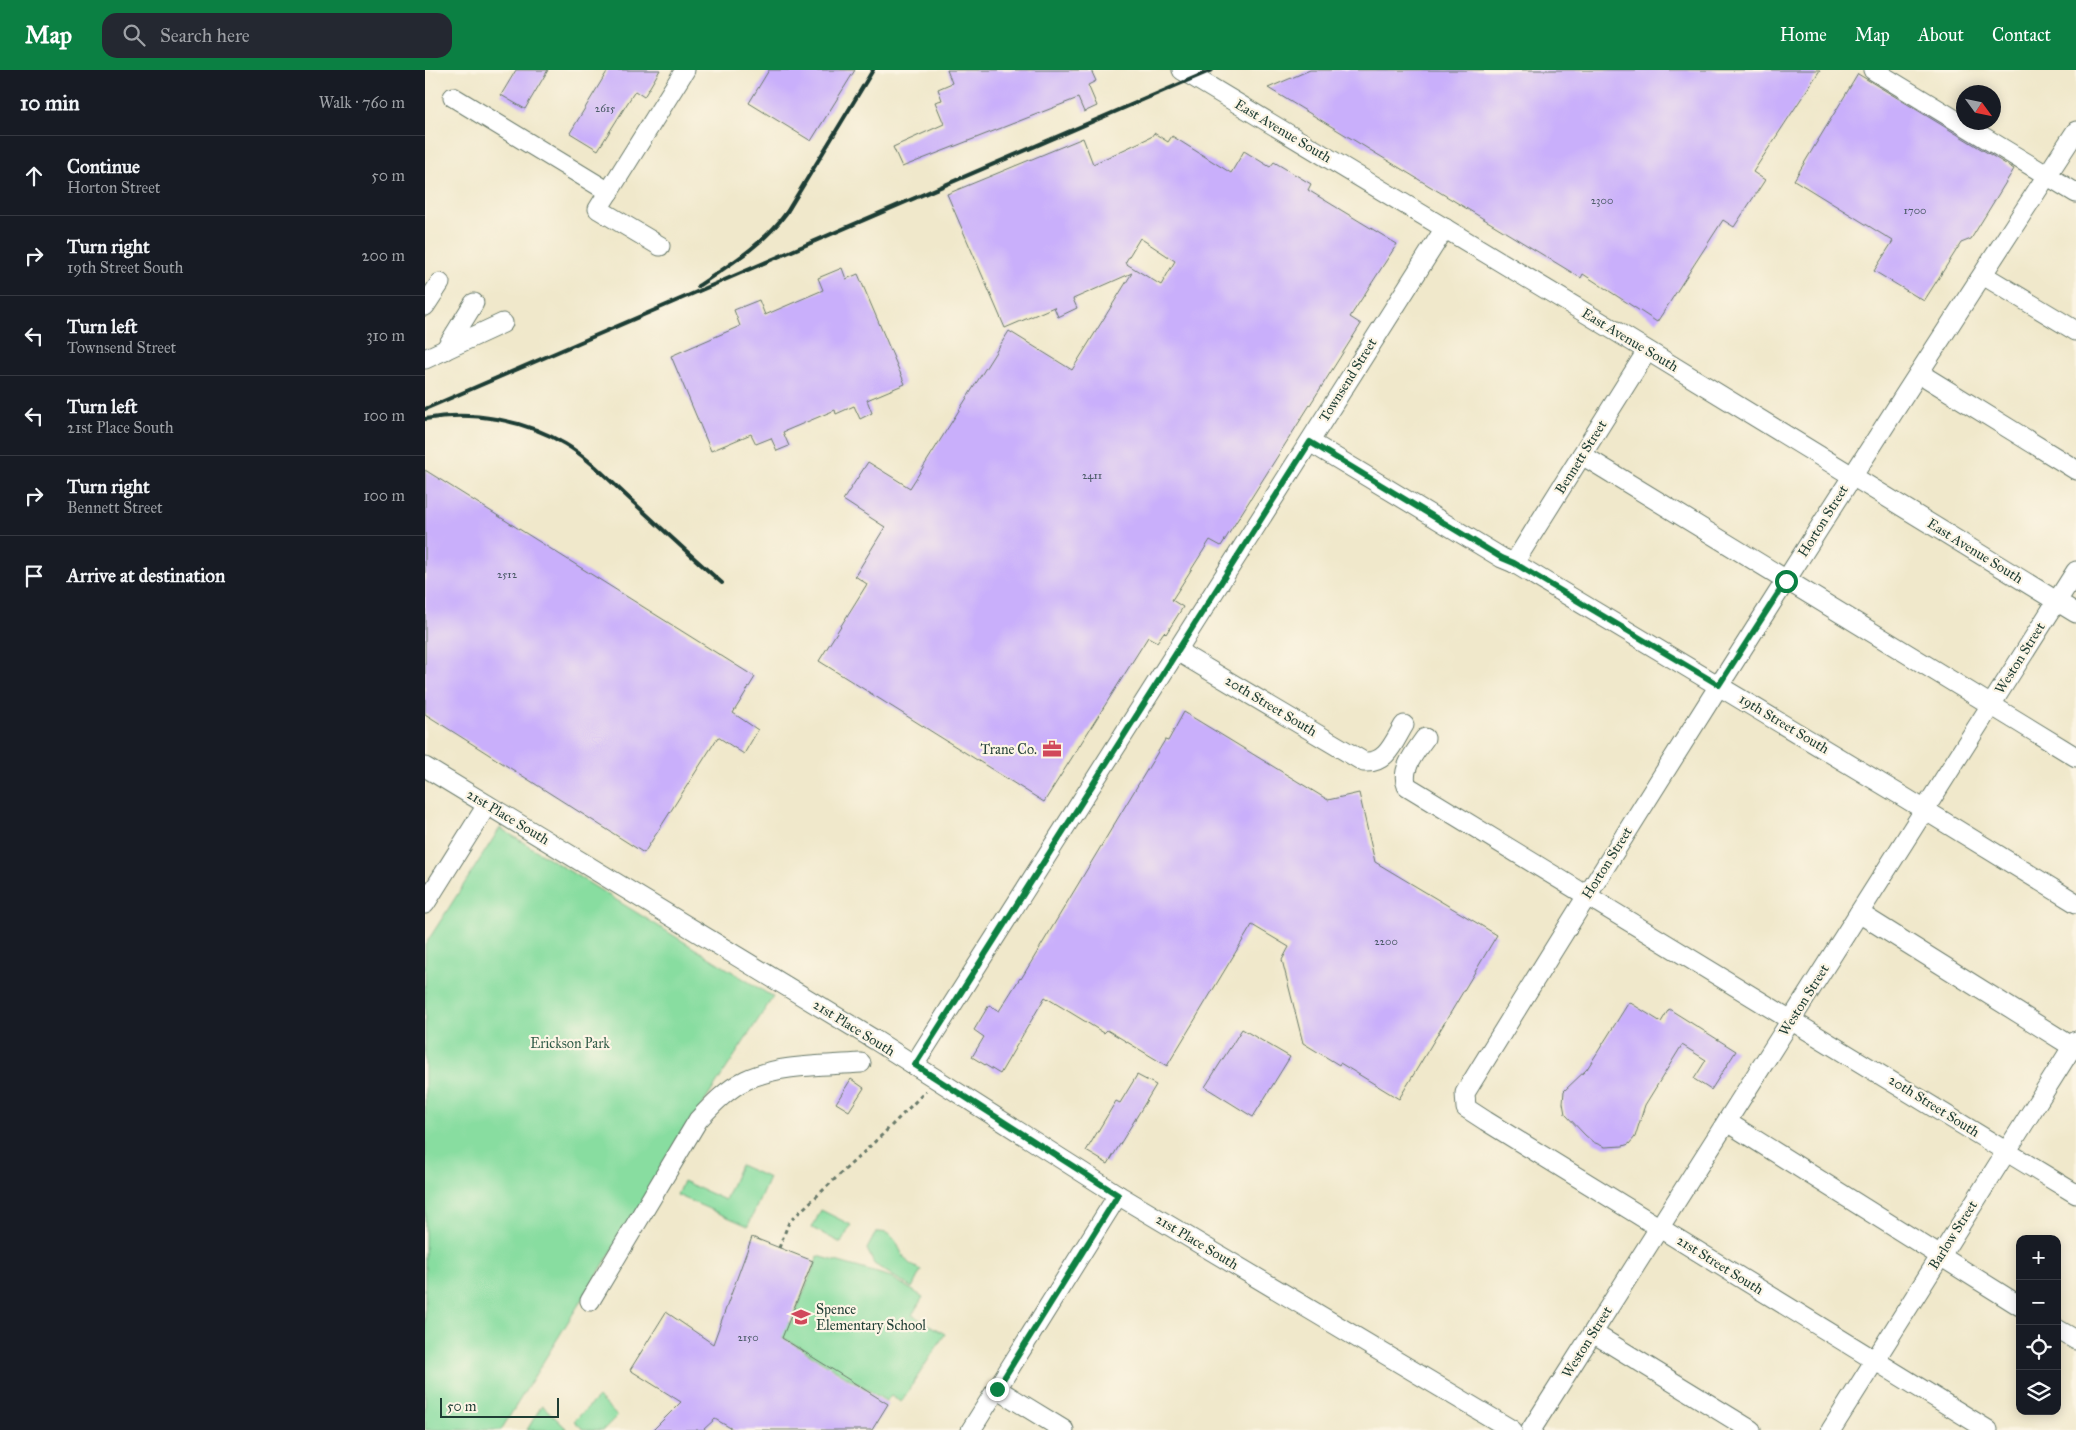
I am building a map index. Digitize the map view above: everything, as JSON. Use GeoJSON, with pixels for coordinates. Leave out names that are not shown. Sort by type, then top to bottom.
{"type":"FeatureCollection","features":[{"type":"Feature","properties":{"kind":"street"},"geometry":{"type":"LineString","coordinates":[[660,246],[598,209],[685,70]]}},
{"type":"Feature","properties":{"kind":"street","name":"East Avenue South"},"geometry":{"type":"LineString","coordinates":[[1182,70],[2076,613]]}},
{"type":"Feature","properties":{"kind":"street"},"geometry":{"type":"LineString","coordinates":[[1873,70],[2076,193]]}},
{"type":"Feature","properties":{"kind":"street"},"geometry":{"type":"LineString","coordinates":[[453,98],[609,192]]}},
{"type":"Feature","properties":{"kind":"street","name":"Horton Street"},"geometry":{"type":"LineString","coordinates":[[1465,1093],[1719,685],[2076,131]]}},
{"type":"Feature","properties":{"kind":"street","name":"Townsend Street"},"geometry":{"type":"LineString","coordinates":[[915,1065],[1445,228]]}},
{"type":"Feature","properties":{"kind":"street"},"geometry":{"type":"LineString","coordinates":[[1983,275],[2076,331]]}},
{"type":"Feature","properties":{"kind":"street"},"geometry":{"type":"LineString","coordinates":[[425,306],[440,282]]}},
{"type":"Feature","properties":{"kind":"street"},"geometry":{"type":"LineString","coordinates":[[445,350],[474,303]]}},
{"type":"Feature","properties":{"kind":"street"},"geometry":{"type":"LineString","coordinates":[[425,359],[503,323]]}},
{"type":"Feature","properties":{"kind":"street","name":"Bennett Street"},"geometry":{"type":"LineString","coordinates":[[1514,563],[1647,351]]}},
{"type":"Feature","properties":{"kind":"street"},"geometry":{"type":"LineString","coordinates":[[1919,374],[2076,470]]}},
{"type":"Feature","properties":{"kind":"street","name":"19th Street South"},"geometry":{"type":"LineString","coordinates":[[1310,442],[1502,558],[1514,563],[1719,685],[2076,903]]}},
{"type":"Feature","properties":{"kind":"street"},"geometry":{"type":"LineString","coordinates":[[1582,455],[2076,757]]}},
{"type":"Feature","properties":{"kind":"street","name":"Weston Street"},"geometry":{"type":"LineString","coordinates":[[1531,1430],[2076,570]]}},
{"type":"Feature","properties":{"kind":"street","name":"20th Street South"},"geometry":{"type":"LineString","coordinates":[[1177,651],[1364,762],[1374,763],[1383,758],[1404,725]]}},
{"type":"Feature","properties":{"kind":"street"},"geometry":{"type":"LineString","coordinates":[[1425,738],[1405,772],[1404,780],[1407,786],[1587,895]]}},
{"type":"Feature","properties":{"kind":"street","name":"21st Place South"},"geometry":{"type":"LineString","coordinates":[[425,767],[915,1065],[1118,1195],[1512,1430]]}},
{"type":"Feature","properties":{"kind":"street"},"geometry":{"type":"LineString","coordinates":[[425,904],[487,805]]}},
{"type":"Feature","properties":{"kind":"street","name":"20th Street South"},"geometry":{"type":"LineString","coordinates":[[1587,895],[2076,1194]]}},
{"type":"Feature","properties":{"kind":"street"},"geometry":{"type":"LineString","coordinates":[[1859,913],[2075,1046]]}},
{"type":"Feature","properties":{"kind":"street","name":"Barlow Street"},"geometry":{"type":"LineString","coordinates":[[1831,1430],[2006,1151],[2075,1046]]}},
{"type":"Feature","properties":{"kind":"street"},"geometry":{"type":"LineString","coordinates":[[590,1301],[698,1120],[718,1099],[745,1080],[780,1070],[861,1063]]}},
{"type":"Feature","properties":{"kind":"street","name":"21st Street South"},"geometry":{"type":"LineString","coordinates":[[1465,1093],[1466,1108],[1988,1430]]}},
{"type":"Feature","properties":{"kind":"street"},"geometry":{"type":"LineString","coordinates":[[1727,1122],[2016,1304]]}},
{"type":"Feature","properties":{"kind":"street"},"geometry":{"type":"LineString","coordinates":[[971,1430],[1118,1195]]}},
{"type":"Feature","properties":{"kind":"street"},"geometry":{"type":"LineString","coordinates":[[2061,1331],[2076,1340]]}},
{"type":"Feature","properties":{"kind":"street"},"geometry":{"type":"LineString","coordinates":[[1593,1333],[1751,1430]]}},
{"type":"Feature","properties":{"kind":"street"},"geometry":{"type":"LineString","coordinates":[[997,1389],[1064,1430]]}},
{"type":"Feature","properties":{"kind":"path"},"geometry":{"type":"LineString","coordinates":[[779,1248],[789,1222],[923,1094],[934,1078]]}},
{"type":"Feature","properties":{"kind":"green space","name":"Erickson Park"},"geometry":{"type":"Polygon","coordinates":[[[500,828],[773,997],[696,1115],[501,1430],[425,1430],[425,945],[500,828]]]}},
{"type":"Feature","properties":{"kind":"green space"},"geometry":{"type":"Polygon","coordinates":[[[740,1165],[769,1178],[748,1226],[677,1195],[683,1181],[725,1200],[740,1165]]]}},
{"type":"Feature","properties":{"kind":"green space"},"geometry":{"type":"Polygon","coordinates":[[[821,1210],[851,1225],[841,1243],[812,1228],[821,1210]]]}},
{"type":"Feature","properties":{"kind":"green space"},"geometry":{"type":"Polygon","coordinates":[[[876,1232],[883,1232],[893,1237],[907,1261],[921,1270],[912,1288],[874,1264],[867,1249],[876,1232]]]}},
{"type":"Feature","properties":{"kind":"green space"},"geometry":{"type":"Polygon","coordinates":[[[818,1256],[891,1277],[923,1297],[912,1315],[945,1334],[901,1402],[891,1396],[886,1401],[771,1330],[777,1319],[791,1323],[818,1256]]]}},
{"type":"Feature","properties":{"kind":"green space"},"geometry":{"type":"Polygon","coordinates":[[[598,1397],[617,1416],[603,1430],[584,1430],[574,1421],[598,1397]]]}},
{"type":"Feature","properties":{"kind":"green space"},"geometry":{"type":"Polygon","coordinates":[[[542,1405],[568,1430],[527,1430],[542,1405]]]}},
{"type":"Feature","properties":{"kind":"building"},"geometry":{"type":"Polygon","coordinates":[[[516,70],[548,70],[525,109],[501,95],[516,70]]]}},
{"type":"Feature","properties":{"kind":"building"},"geometry":{"type":"Polygon","coordinates":[[[608,70],[660,70],[644,97],[635,91],[598,150],[570,133],[608,70]]]}},
{"type":"Feature","properties":{"kind":"building"},"geometry":{"type":"Polygon","coordinates":[[[769,70],[855,70],[811,141],[749,103],[769,70]]]}},
{"type":"Feature","properties":{"kind":"building"},"geometry":{"type":"Polygon","coordinates":[[[947,70],[1091,70],[1096,81],[1088,85],[1097,106],[1084,112],[1078,98],[902,167],[893,147],[944,124],[935,102],[942,100],[938,89],[952,83],[947,70]]]}},
{"type":"Feature","properties":{"kind":"building"},"geometry":{"type":"Polygon","coordinates":[[[1310,70],[1820,70],[1753,172],[1765,180],[1734,227],[1723,220],[1657,322],[1583,274],[1581,278],[1268,88],[1310,70]]]}},
{"type":"Feature","properties":{"kind":"building"},"geometry":{"type":"Polygon","coordinates":[[[1858,74],[2014,169],[1971,239],[1961,243],[1924,301],[1874,271],[1893,241],[1794,180],[1858,74]]]}},
{"type":"Feature","properties":{"kind":"building"},"geometry":{"type":"Polygon","coordinates":[[[1154,133],[1168,142],[1172,136],[1231,173],[1244,151],[1270,167],[1274,162],[1311,184],[1308,190],[1397,244],[1350,317],[1361,324],[1221,546],[1210,540],[1172,600],[1183,607],[1166,634],[1164,632],[1157,642],[1148,637],[1044,802],[819,661],[867,584],[855,576],[885,527],[843,500],[868,462],[910,488],[1009,331],[1072,370],[1132,273],[1073,299],[1077,308],[1058,317],[1054,307],[1005,328],[947,194],[1083,138],[1093,164],[1151,137],[1154,133]],[[1140,238],[1125,263],[1161,285],[1175,261],[1140,238]]]}},
{"type":"Feature","properties":{"kind":"building"},"geometry":{"type":"Polygon","coordinates":[[[842,268],[846,279],[858,274],[905,384],[867,400],[872,413],[860,419],[854,406],[836,414],[835,410],[783,432],[789,446],[777,451],[771,438],[756,444],[751,434],[711,451],[671,356],[740,326],[734,310],[759,300],[765,315],[823,290],[818,278],[842,268]]]}},
{"type":"Feature","properties":{"kind":"building"},"geometry":{"type":"Polygon","coordinates":[[[425,470],[755,677],[733,713],[758,730],[744,754],[718,737],[644,853],[425,714],[425,470]]]}},
{"type":"Feature","properties":{"kind":"building"},"geometry":{"type":"Polygon","coordinates":[[[1184,712],[1328,800],[1359,793],[1375,862],[1497,935],[1399,1099],[1303,1043],[1282,960],[1289,947],[1252,925],[1167,1066],[1107,1030],[1104,1033],[1045,997],[1000,1074],[972,1057],[984,1037],[974,1030],[989,1005],[999,1011],[1021,979],[1165,740],[1168,741],[1184,712]]]}},
{"type":"Feature","properties":{"kind":"building"},"geometry":{"type":"Polygon","coordinates":[[[1629,1002],[1661,1022],[1669,1009],[1736,1051],[1711,1090],[1694,1079],[1706,1060],[1682,1045],[1645,1105],[1635,1137],[1629,1144],[1623,1146],[1605,1147],[1593,1142],[1565,1114],[1563,1103],[1564,1091],[1587,1069],[1629,1002]]]}},
{"type":"Feature","properties":{"kind":"building"},"geometry":{"type":"Polygon","coordinates":[[[1242,1029],[1290,1057],[1253,1117],[1205,1087],[1242,1029]]]}},
{"type":"Feature","properties":{"kind":"building"},"geometry":{"type":"Polygon","coordinates":[[[1137,1075],[1156,1085],[1108,1164],[1086,1151],[1116,1101],[1120,1103],[1137,1075]]]}},
{"type":"Feature","properties":{"kind":"building"},"geometry":{"type":"Polygon","coordinates":[[[851,1079],[864,1088],[849,1111],[836,1103],[851,1079]]]}},
{"type":"Feature","properties":{"kind":"building"},"geometry":{"type":"Polygon","coordinates":[[[752,1237],[813,1261],[782,1338],[888,1404],[872,1430],[734,1430],[715,1419],[703,1430],[653,1430],[681,1402],[630,1370],[666,1312],[713,1344],[752,1237]]]}},
{"type":"Feature","properties":{"kind":"railway"},"geometry":{"type":"LineString","coordinates":[[698,286],[757,244],[787,212],[873,70]]}},
{"type":"Feature","properties":{"kind":"railway"},"geometry":{"type":"LineString","coordinates":[[425,409],[1212,70]]}},
{"type":"Feature","properties":{"kind":"railway"},"geometry":{"type":"LineString","coordinates":[[425,419],[461,416],[497,419],[533,429],[565,444],[600,471],[722,583]]}},
{"type":"Feature","properties":{"kind":"place","name":"Trane Co."},"geometry":{"type":"Point","coordinates":[1052,749]}},
{"type":"Feature","properties":{"kind":"place","name":"Spence Elementary School"},"geometry":{"type":"Point","coordinates":[801,1317]}},
{"type":"Feature","properties":{"kind":"route"},"geometry":{"type":"LineString","coordinates":[[997,1389],[1118,1195],[915,1065],[1310,442],[1502,558],[1514,563],[1719,685],[1786,581]]}}]}
